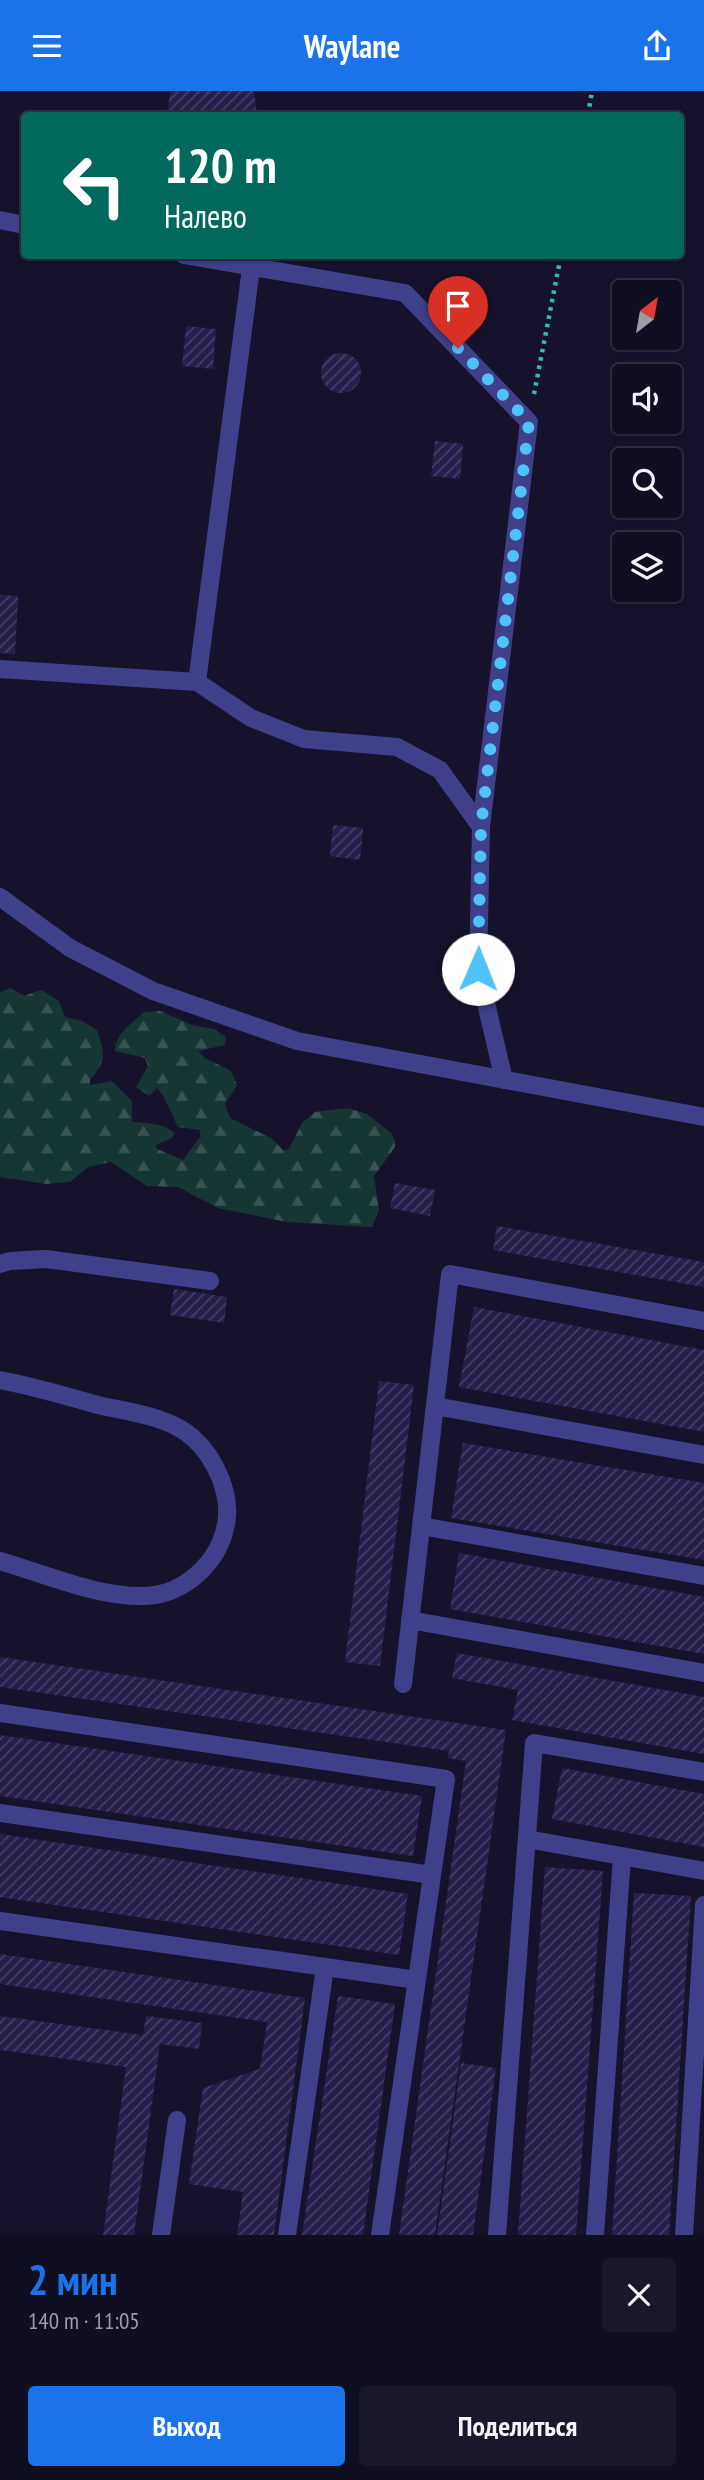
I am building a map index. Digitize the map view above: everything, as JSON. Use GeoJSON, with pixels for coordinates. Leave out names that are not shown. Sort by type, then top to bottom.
{"type":"FeatureCollection","features":[{"type":"Feature","properties":{"kind":"lane"},"geometry":{"type":"LineString","coordinates":[[0,220],[21,224]]}},
{"type":"Feature","properties":{"kind":"lane"},"geometry":{"type":"LineString","coordinates":[[205,259],[405,293],[529,422],[481,827],[478,969],[503,1080]]}},
{"type":"Feature","properties":{"kind":"lane"},"geometry":{"type":"LineString","coordinates":[[197,682],[251,268]]}},
{"type":"Feature","properties":{"kind":"lane"},"geometry":{"type":"LineString","coordinates":[[0,669],[197,682],[251,718],[304,739],[397,747],[440,770],[481,827]]}},
{"type":"Feature","properties":{"kind":"lane"},"geometry":{"type":"LineString","coordinates":[[0,897],[70,948],[153,991],[297,1041],[704,1117]]}},
{"type":"Feature","properties":{"kind":"lane"},"geometry":{"type":"LineString","coordinates":[[0,1264],[46,1259],[210,1281]]}},
{"type":"Feature","properties":{"kind":"lane"},"geometry":{"type":"LineString","coordinates":[[403,1684],[450,1273],[704,1321]]}},
{"type":"Feature","properties":{"kind":"lane"},"geometry":{"type":"LineString","coordinates":[[0,1380],[165,1422],[192,1437],[212,1461],[224,1490],[227,1523],[218,1551],[198,1575],[176,1589],[147,1596],[113,1594],[0,1561]]}},
{"type":"Feature","properties":{"kind":"lane"},"geometry":{"type":"LineString","coordinates":[[435,1406],[704,1455]]}},
{"type":"Feature","properties":{"kind":"lane"},"geometry":{"type":"LineString","coordinates":[[421,1526],[704,1576]]}},
{"type":"Feature","properties":{"kind":"lane"},"geometry":{"type":"LineString","coordinates":[[410,1620],[704,1673]]}},
{"type":"Feature","properties":{"kind":"lane"},"geometry":{"type":"LineString","coordinates":[[0,1713],[446,1779],[380,2235]]}},
{"type":"Feature","properties":{"kind":"lane"},"geometry":{"type":"LineString","coordinates":[[497,2235],[534,1743],[704,1772]]}},
{"type":"Feature","properties":{"kind":"lane"},"geometry":{"type":"LineString","coordinates":[[0,1813],[432,1875]]}},
{"type":"Feature","properties":{"kind":"lane"},"geometry":{"type":"LineString","coordinates":[[527,1839],[704,1871]]}},
{"type":"Feature","properties":{"kind":"lane"},"geometry":{"type":"LineString","coordinates":[[595,2235],[622,1857]]}},
{"type":"Feature","properties":{"kind":"lane"},"geometry":{"type":"LineString","coordinates":[[684,2235],[704,1905]]}},
{"type":"Feature","properties":{"kind":"lane"},"geometry":{"type":"LineString","coordinates":[[0,1921],[417,1980]]}},
{"type":"Feature","properties":{"kind":"lane"},"geometry":{"type":"LineString","coordinates":[[286,2235],[325,1967]]}},
{"type":"Feature","properties":{"kind":"lane"},"geometry":{"type":"LineString","coordinates":[[161,2235],[177,2120]]}},
{"type":"Feature","properties":{"kind":"path"},"geometry":{"type":"LineString","coordinates":[[588,112],[592,91]]}},
{"type":"Feature","properties":{"kind":"path"},"geometry":{"type":"LineString","coordinates":[[529,422],[560,259]]}},
{"type":"Feature","properties":{"kind":"green space"},"geometry":{"type":"Polygon","coordinates":[[[11,988],[24,996],[41,990],[59,1001],[65,1017],[82,1021],[97,1030],[103,1057],[90,1080],[90,1085],[112,1081],[132,1101],[132,1122],[160,1125],[175,1133],[172,1138],[156,1145],[157,1149],[183,1160],[200,1137],[200,1130],[178,1127],[157,1088],[149,1096],[136,1087],[148,1066],[145,1058],[115,1051],[121,1034],[144,1012],[160,1011],[192,1025],[214,1029],[226,1037],[225,1045],[198,1051],[205,1058],[231,1071],[237,1085],[225,1104],[230,1118],[271,1138],[283,1150],[289,1149],[302,1123],[315,1112],[348,1108],[367,1114],[392,1134],[395,1141],[395,1147],[374,1176],[379,1210],[372,1227],[287,1222],[218,1208],[178,1187],[147,1186],[111,1162],[88,1167],[70,1182],[46,1184],[0,1177],[0,992],[11,988]]]}},
{"type":"Feature","properties":{"kind":"building"},"geometry":{"type":"Polygon","coordinates":[[[170,91],[254,91],[257,112],[167,112],[170,91]]]}},
{"type":"Feature","properties":{"kind":"building"},"geometry":{"type":"Polygon","coordinates":[[[186,326],[216,329],[213,369],[182,366],[186,326]]]}},
{"type":"Feature","properties":{"kind":"building"},"geometry":{"type":"Polygon","coordinates":[[[341,353],[355,359],[361,373],[355,387],[341,393],[327,387],[321,373],[327,359],[341,353]]]}},
{"type":"Feature","properties":{"kind":"building"},"geometry":{"type":"Polygon","coordinates":[[[435,441],[463,444],[460,479],[431,476],[435,441]]]}},
{"type":"Feature","properties":{"kind":"building"},"geometry":{"type":"Polygon","coordinates":[[[0,595],[18,596],[15,654],[0,653],[0,595]]]}},
{"type":"Feature","properties":{"kind":"building"},"geometry":{"type":"Polygon","coordinates":[[[333,825],[363,828],[360,860],[330,856],[333,825]]]}},
{"type":"Feature","properties":{"kind":"building"},"geometry":{"type":"Polygon","coordinates":[[[395,1183],[435,1190],[430,1216],[390,1208],[395,1183]]]}},
{"type":"Feature","properties":{"kind":"building"},"geometry":{"type":"Polygon","coordinates":[[[497,1226],[704,1262],[704,1287],[493,1250],[497,1226]]]}},
{"type":"Feature","properties":{"kind":"building"},"geometry":{"type":"Polygon","coordinates":[[[174,1289],[227,1297],[224,1323],[170,1315],[174,1289]]]}},
{"type":"Feature","properties":{"kind":"building"},"geometry":{"type":"Polygon","coordinates":[[[474,1307],[704,1350],[704,1432],[459,1387],[474,1307]]]}},
{"type":"Feature","properties":{"kind":"building"},"geometry":{"type":"Polygon","coordinates":[[[379,1381],[414,1385],[380,1666],[345,1662],[379,1381]]]}},
{"type":"Feature","properties":{"kind":"building"},"geometry":{"type":"Polygon","coordinates":[[[463,1443],[704,1483],[704,1560],[451,1518],[463,1443]]]}},
{"type":"Feature","properties":{"kind":"building"},"geometry":{"type":"Polygon","coordinates":[[[459,1553],[704,1597],[704,1654],[450,1609],[459,1553]]]}},
{"type":"Feature","properties":{"kind":"building"},"geometry":{"type":"Polygon","coordinates":[[[457,1653],[704,1697],[704,1754],[512,1720],[518,1690],[452,1678],[457,1653]]]}},
{"type":"Feature","properties":{"kind":"building"},"geometry":{"type":"Polygon","coordinates":[[[0,1657],[506,1730],[435,2235],[399,2235],[466,1761],[448,1758],[449,1751],[0,1687],[0,1657]]]}},
{"type":"Feature","properties":{"kind":"building"},"geometry":{"type":"Polygon","coordinates":[[[0,1735],[422,1796],[413,1856],[0,1796],[0,1735]]]}},
{"type":"Feature","properties":{"kind":"building"},"geometry":{"type":"Polygon","coordinates":[[[562,1768],[704,1794],[704,1847],[552,1819],[562,1768]]]}},
{"type":"Feature","properties":{"kind":"building"},"geometry":{"type":"Polygon","coordinates":[[[0,1834],[408,1894],[399,1955],[0,1897],[0,1834]]]}},
{"type":"Feature","properties":{"kind":"building"},"geometry":{"type":"Polygon","coordinates":[[[545,1867],[603,1871],[576,2235],[518,2235],[545,1867]]]}},
{"type":"Feature","properties":{"kind":"building"},"geometry":{"type":"Polygon","coordinates":[[[634,1893],[691,1896],[669,2235],[612,2235],[634,1893]]]}},
{"type":"Feature","properties":{"kind":"building"},"geometry":{"type":"Polygon","coordinates":[[[0,1954],[305,1998],[274,2235],[237,2235],[243,2192],[189,2184],[203,2088],[260,2069],[267,2022],[0,1984],[0,1954]]]}},
{"type":"Feature","properties":{"kind":"building"},"geometry":{"type":"Polygon","coordinates":[[[338,1996],[395,2004],[363,2235],[302,2235],[338,1996]]]}},
{"type":"Feature","properties":{"kind":"building"},"geometry":{"type":"Polygon","coordinates":[[[0,2016],[143,2035],[146,2016],[202,2023],[199,2049],[160,2044],[134,2235],[103,2235],[126,2067],[0,2050],[0,2016]]]}},
{"type":"Feature","properties":{"kind":"building"},"geometry":{"type":"Polygon","coordinates":[[[461,2063],[496,2068],[473,2235],[437,2235],[461,2063]]]}},
{"type":"Feature","properties":{"kind":"route"},"geometry":{"type":"LineString","coordinates":[[458,348],[529,422],[481,827],[478,969]]}}]}
